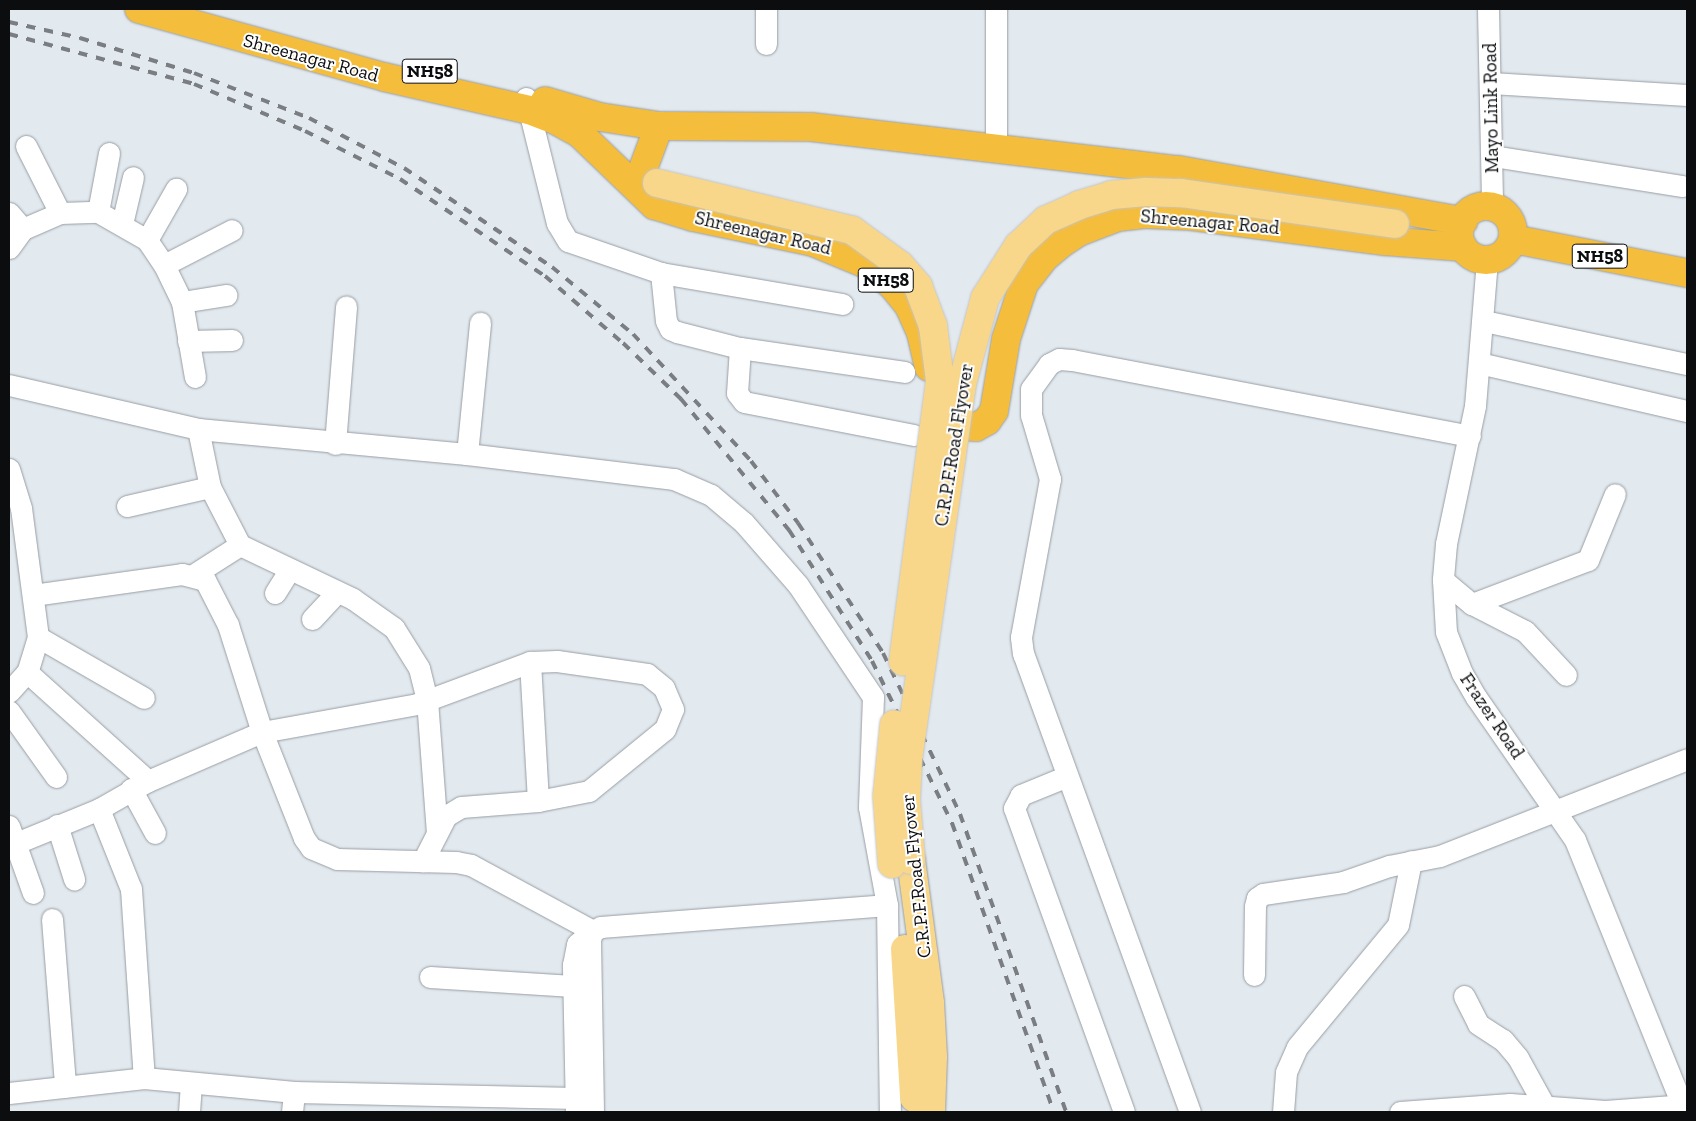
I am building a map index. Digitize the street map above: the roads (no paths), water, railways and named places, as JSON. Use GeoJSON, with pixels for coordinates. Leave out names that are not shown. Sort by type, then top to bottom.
{"type":"FeatureCollection","features":[{"type":"Feature","properties":{"kind":"highway","name":"Shreenagar Road"},"geometry":{"type":"LineString","coordinates":[[139,9],[384,77],[600,117],[659,126],[811,127],[1179,170],[1468,239]]}},
{"type":"Feature","properties":{"kind":"highway","name":"Shreenagar Road"},"geometry":{"type":"LineString","coordinates":[[203,9],[527,103],[571,128],[654,205],[666,210],[813,242],[866,264],[892,285],[909,306],[921,333],[936,406],[942,417],[949,423],[967,428],[987,421],[994,411],[1006,339],[1014,306],[1024,284],[1044,258],[1079,232],[1098,224],[1118,217],[1144,214],[1191,216],[1384,241],[1468,239]]}},
{"type":"Feature","properties":{"kind":"highway"},"geometry":{"type":"LineString","coordinates":[[649,178],[659,126]]}},
{"type":"Feature","properties":{"kind":"highway"},"geometry":{"type":"LineString","coordinates":[[1492,207],[1500,210],[1511,222],[1513,239],[1503,254],[1468,239],[1475,209],[1492,207]]}},
{"type":"Feature","properties":{"kind":"highway","name":"NH58"},"geometry":{"type":"LineString","coordinates":[[1513,239],[1687,273]]}},
{"type":"Feature","properties":{"kind":"main road","name":"C.R.P.F.Road Flyover"},"geometry":{"type":"LineString","coordinates":[[614,168],[852,230],[900,265],[918,286],[933,326],[940,381],[888,765],[887,796],[909,995],[914,1079],[913,1112]]}},
{"type":"Feature","properties":{"kind":"main road","name":"C.R.P.F.Road Flyover"},"geometry":{"type":"LineString","coordinates":[[931,1112],[933,1057],[930,1004],[907,817],[908,758],[962,384],[985,298],[1018,246],[1046,220],[1110,195],[1181,194],[1394,224],[1468,239]]}},
{"type":"Feature","properties":{"kind":"street"},"geometry":{"type":"LineString","coordinates":[[766,9],[766,44]]}},
{"type":"Feature","properties":{"kind":"street"},"geometry":{"type":"LineString","coordinates":[[996,9],[996,148]]}},
{"type":"Feature","properties":{"kind":"street","name":"Mayo Link Road"},"geometry":{"type":"LineString","coordinates":[[1488,9],[1493,156],[1492,207]]}},
{"type":"Feature","properties":{"kind":"street"},"geometry":{"type":"LineString","coordinates":[[1491,84],[1687,95]]}},
{"type":"Feature","properties":{"kind":"street"},"geometry":{"type":"LineString","coordinates":[[527,103],[562,234],[568,241],[661,273],[842,304]]}},
{"type":"Feature","properties":{"kind":"street"},"geometry":{"type":"LineString","coordinates":[[26,146],[60,214]]}},
{"type":"Feature","properties":{"kind":"street"},"geometry":{"type":"LineString","coordinates":[[98,212],[109,153]]}},
{"type":"Feature","properties":{"kind":"street"},"geometry":{"type":"LineString","coordinates":[[1493,156],[1683,186]]}},
{"type":"Feature","properties":{"kind":"street"},"geometry":{"type":"LineString","coordinates":[[122,224],[133,177]]}},
{"type":"Feature","properties":{"kind":"street"},"geometry":{"type":"LineString","coordinates":[[147,240],[176,189]]}},
{"type":"Feature","properties":{"kind":"street"},"geometry":{"type":"LineString","coordinates":[[9,248],[23,229],[60,214],[98,212],[147,240],[164,265],[182,302],[195,377]]}},
{"type":"Feature","properties":{"kind":"street"},"geometry":{"type":"LineString","coordinates":[[9,213],[23,229]]}},
{"type":"Feature","properties":{"kind":"street"},"geometry":{"type":"LineString","coordinates":[[164,265],[232,230]]}},
{"type":"Feature","properties":{"kind":"street","name":"Frazer Road"},"geometry":{"type":"LineString","coordinates":[[1468,239],[1484,322],[1470,436],[1454,500],[1443,580],[1446,632],[1462,673],[1558,812],[1575,840],[1685,1108]]}},
{"type":"Feature","properties":{"kind":"street"},"geometry":{"type":"LineString","coordinates":[[661,273],[666,321],[670,329],[740,348],[904,372]]}},
{"type":"Feature","properties":{"kind":"street"},"geometry":{"type":"LineString","coordinates":[[182,302],[226,295]]}},
{"type":"Feature","properties":{"kind":"street"},"geometry":{"type":"LineString","coordinates":[[335,444],[346,306]]}},
{"type":"Feature","properties":{"kind":"street"},"geometry":{"type":"LineString","coordinates":[[1484,322],[1687,364]]}},
{"type":"Feature","properties":{"kind":"street"},"geometry":{"type":"LineString","coordinates":[[468,454],[480,323]]}},
{"type":"Feature","properties":{"kind":"street"},"geometry":{"type":"LineString","coordinates":[[188,342],[232,340]]}},
{"type":"Feature","properties":{"kind":"street"},"geometry":{"type":"LineString","coordinates":[[740,348],[739,399],[914,435]]}},
{"type":"Feature","properties":{"kind":"street"},"geometry":{"type":"LineString","coordinates":[[1190,1112],[1065,777],[1022,654],[1021,637],[1050,479],[1029,403],[1031,389],[1049,364],[1059,359],[1072,360],[1470,436]]}},
{"type":"Feature","properties":{"kind":"street"},"geometry":{"type":"LineString","coordinates":[[1478,374],[1687,411]]}},
{"type":"Feature","properties":{"kind":"street"},"geometry":{"type":"LineString","coordinates":[[9,385],[198,429],[335,444],[468,454],[674,479],[711,495],[744,523],[798,586],[873,697],[869,808],[887,905],[890,1112]]}},
{"type":"Feature","properties":{"kind":"street"},"geometry":{"type":"LineString","coordinates":[[198,429],[210,487],[240,544],[337,592],[394,628],[419,668],[427,700],[437,833]]}},
{"type":"Feature","properties":{"kind":"street"},"geometry":{"type":"LineString","coordinates":[[9,469],[13,492],[16,534],[33,595],[38,637],[27,672],[9,692]]}},
{"type":"Feature","properties":{"kind":"street"},"geometry":{"type":"LineString","coordinates":[[127,506],[210,487]]}},
{"type":"Feature","properties":{"kind":"street"},"geometry":{"type":"LineString","coordinates":[[1472,604],[1588,560],[1615,494]]}},
{"type":"Feature","properties":{"kind":"street"},"geometry":{"type":"LineString","coordinates":[[33,595],[193,575],[240,544]]}},
{"type":"Feature","properties":{"kind":"street"},"geometry":{"type":"LineString","coordinates":[[275,594],[290,569]]}},
{"type":"Feature","properties":{"kind":"street"},"geometry":{"type":"LineString","coordinates":[[193,575],[205,580],[228,625],[262,732],[304,838],[311,848],[337,859],[456,862],[491,874],[593,931]]}},
{"type":"Feature","properties":{"kind":"street"},"geometry":{"type":"LineString","coordinates":[[1443,580],[1472,604],[1525,631],[1566,675]]}},
{"type":"Feature","properties":{"kind":"street"},"geometry":{"type":"LineString","coordinates":[[312,619],[337,592]]}},
{"type":"Feature","properties":{"kind":"street"},"geometry":{"type":"LineString","coordinates":[[38,637],[144,698]]}},
{"type":"Feature","properties":{"kind":"street"},"geometry":{"type":"LineString","coordinates":[[33,893],[11,839],[57,825],[98,808],[139,785],[262,732],[427,700],[530,662],[557,661],[647,674],[664,688],[673,709],[665,729],[589,791],[538,801],[461,807],[446,816],[423,861]]}},
{"type":"Feature","properties":{"kind":"street"},"geometry":{"type":"LineString","coordinates":[[530,662],[538,801]]}},
{"type":"Feature","properties":{"kind":"street"},"geometry":{"type":"LineString","coordinates":[[27,672],[139,785],[155,833]]}},
{"type":"Feature","properties":{"kind":"street"},"geometry":{"type":"LineString","coordinates":[[9,711],[56,778]]}},
{"type":"Feature","properties":{"kind":"street"},"geometry":{"type":"LineString","coordinates":[[1254,974],[1257,898],[1263,894],[1343,882],[1411,861],[1440,856],[1558,812],[1687,758]]}},
{"type":"Feature","properties":{"kind":"street"},"geometry":{"type":"LineString","coordinates":[[1065,777],[1021,795],[1014,808],[1124,1112]]}},
{"type":"Feature","properties":{"kind":"street"},"geometry":{"type":"LineString","coordinates":[[98,808],[131,889],[144,1078]]}},
{"type":"Feature","properties":{"kind":"street"},"geometry":{"type":"LineString","coordinates":[[57,825],[74,879]]}},
{"type":"Feature","properties":{"kind":"street"},"geometry":{"type":"LineString","coordinates":[[1283,1112],[1286,1072],[1297,1047],[1400,920],[1411,861]]}},
{"type":"Feature","properties":{"kind":"street"},"geometry":{"type":"LineString","coordinates":[[9,1093],[144,1078],[192,1084],[293,1102],[576,1105],[574,952],[578,944],[593,931],[601,927],[887,905]]}},
{"type":"Feature","properties":{"kind":"street"},"geometry":{"type":"LineString","coordinates":[[52,919],[65,1086]]}},
{"type":"Feature","properties":{"kind":"street"},"geometry":{"type":"LineString","coordinates":[[593,931],[590,939],[593,1112]]}},
{"type":"Feature","properties":{"kind":"street"},"geometry":{"type":"LineString","coordinates":[[430,977],[573,986]]}},
{"type":"Feature","properties":{"kind":"street"},"geometry":{"type":"LineString","coordinates":[[1464,996],[1478,1024],[1503,1040],[1518,1058],[1545,1107]]}},
{"type":"Feature","properties":{"kind":"street"},"geometry":{"type":"LineString","coordinates":[[190,1112],[192,1084]]}},
{"type":"Feature","properties":{"kind":"street"},"geometry":{"type":"LineString","coordinates":[[1400,1112],[1510,1104],[1604,1112],[1685,1108]]}},
{"type":"Feature","properties":{"kind":"railway"},"geometry":{"type":"LineString","coordinates":[[9,22],[80,38],[194,73],[309,118],[404,168],[552,267],[633,334],[751,461],[798,523],[883,653],[960,814],[1066,1112]]}},
{"type":"Feature","properties":{"kind":"railway"},"geometry":{"type":"LineString","coordinates":[[9,34],[194,84],[305,131],[400,179],[545,276],[623,343],[681,399],[789,530],[872,661],[952,823],[1054,1112]]}}]}
